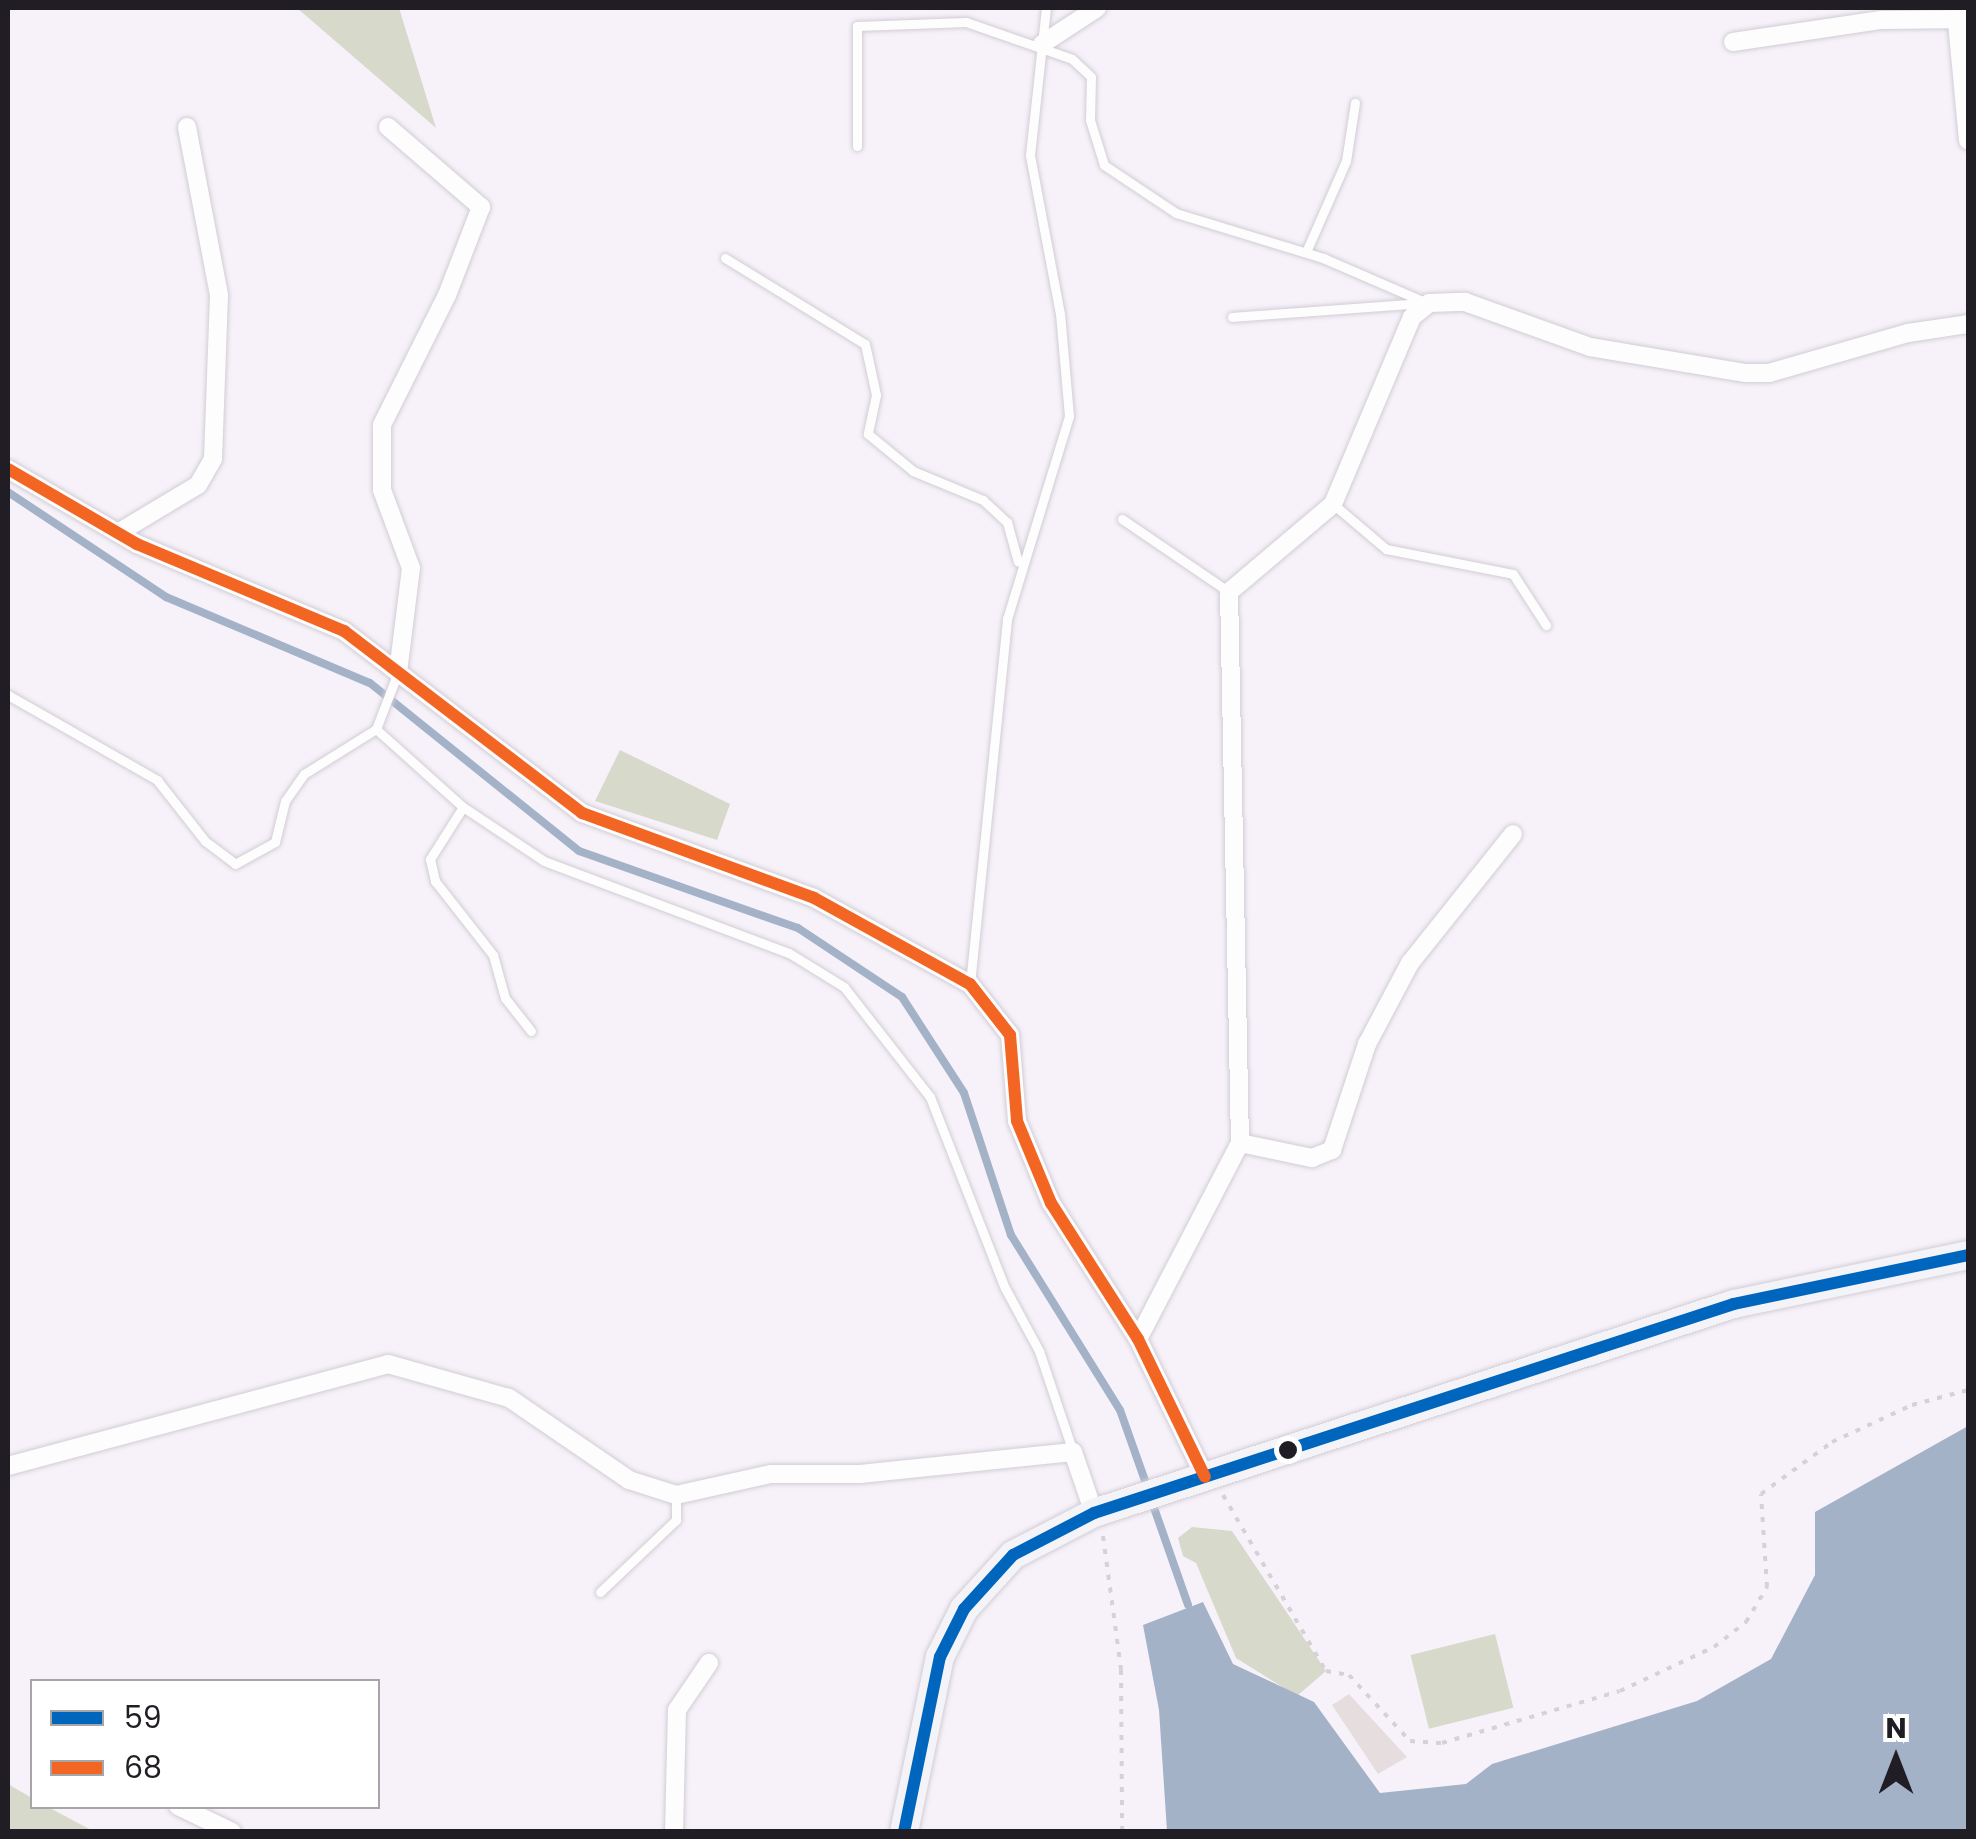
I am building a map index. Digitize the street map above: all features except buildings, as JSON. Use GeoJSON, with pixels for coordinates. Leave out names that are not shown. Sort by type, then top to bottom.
{"type":"FeatureCollection","features":[{"type":"Feature","properties":{"kind":"main road"},"geometry":{"type":"LineString","coordinates":[[904,1832],[936,1672],[964,1609],[1013,1554],[1098,1512],[1489,1390],[1734,1304],[1968,1255]]}},
{"type":"Feature","properties":{"kind":"street"},"geometry":{"type":"LineString","coordinates":[[1042,44],[1096,8]]}},
{"type":"Feature","properties":{"kind":"street"},"geometry":{"type":"LineString","coordinates":[[1733,42],[1880,20],[1963,21],[1968,140]]}},
{"type":"Feature","properties":{"kind":"street"},"geometry":{"type":"LineString","coordinates":[[118,533],[198,485],[216,443],[218,295],[187,127]]}},
{"type":"Feature","properties":{"kind":"street"},"geometry":{"type":"LineString","coordinates":[[388,127],[481,207],[447,295],[382,424],[382,490],[411,568],[398,672]]}},
{"type":"Feature","properties":{"kind":"street"},"geometry":{"type":"LineString","coordinates":[[1138,1340],[1240,1144],[1229,592],[1333,504],[1412,317],[1428,303],[1465,302],[1590,347],[1746,374],[1769,374],[1908,334],[1968,324]]}},
{"type":"Feature","properties":{"kind":"street"},"geometry":{"type":"LineString","coordinates":[[8,469],[118,533],[344,632],[582,813],[814,898],[970,984],[1010,1034],[1017,1121],[1030,1158],[1073,1246],[1138,1340],[1203,1477]]}},
{"type":"Feature","properties":{"kind":"street"},"geometry":{"type":"LineString","coordinates":[[1240,1144],[1312,1158],[1332,1150],[1367,1044],[1410,963],[1513,834]]}},
{"type":"Feature","properties":{"kind":"street"},"geometry":{"type":"LineString","coordinates":[[8,1466],[388,1364],[509,1398],[629,1480],[676,1495],[771,1474],[860,1474],[1073,1452],[1098,1512]]}},
{"type":"Feature","properties":{"kind":"street"},"geometry":{"type":"LineString","coordinates":[[674,1832],[677,1710],[709,1663]]}},
{"type":"Feature","properties":{"kind":"street"},"geometry":{"type":"LineString","coordinates":[[184,1809],[232,1832]]}},
{"type":"Feature","properties":{"kind":"lane"},"geometry":{"type":"LineString","coordinates":[[970,984],[1006,619],[1018,565],[1058,467],[1069,416],[1060,314],[1030,155],[1046,8]]}},
{"type":"Feature","properties":{"kind":"lane"},"geometry":{"type":"LineString","coordinates":[[857,146],[856,26],[966,22],[1042,44],[1091,76],[1090,120],[1104,165],[1176,212],[1306,252],[1428,303]]}},
{"type":"Feature","properties":{"kind":"lane"},"geometry":{"type":"LineString","coordinates":[[1306,252],[1346,161],[1355,103]]}},
{"type":"Feature","properties":{"kind":"lane"},"geometry":{"type":"LineString","coordinates":[[725,258],[865,344],[876,395],[868,434],[913,471],[983,500],[1006,522],[1018,565]]}},
{"type":"Feature","properties":{"kind":"lane"},"geometry":{"type":"LineString","coordinates":[[1232,317],[1428,303]]}},
{"type":"Feature","properties":{"kind":"lane"},"geometry":{"type":"LineString","coordinates":[[1333,504],[1386,549],[1513,574],[1546,624]]}},
{"type":"Feature","properties":{"kind":"lane"},"geometry":{"type":"LineString","coordinates":[[1122,520],[1229,592]]}},
{"type":"Feature","properties":{"kind":"lane"},"geometry":{"type":"LineString","coordinates":[[8,694],[158,780],[204,841],[235,864],[275,842],[285,801],[304,774],[376,729],[398,672]]}},
{"type":"Feature","properties":{"kind":"lane"},"geometry":{"type":"LineString","coordinates":[[376,729],[464,807],[544,860],[789,953],[844,987],[930,1096],[1005,1288],[1039,1352],[1073,1452]]}},
{"type":"Feature","properties":{"kind":"lane"},"geometry":{"type":"LineString","coordinates":[[464,807],[430,859],[435,881],[493,955],[505,998],[531,1031]]}},
{"type":"Feature","properties":{"kind":"lane"},"geometry":{"type":"LineString","coordinates":[[600,1592],[676,1520],[676,1495]]}},
{"type":"Feature","properties":{"kind":"path"},"geometry":{"type":"LineString","coordinates":[[1203,1477],[1326,1671],[1348,1676],[1410,1741],[1442,1743],[1620,1691],[1714,1647],[1746,1622],[1768,1588],[1761,1494],[1832,1442],[1912,1405],[1968,1390]]}},
{"type":"Feature","properties":{"kind":"path"},"geometry":{"type":"LineString","coordinates":[[1098,1512],[1106,1596],[1121,1670],[1122,1832]]}},
{"type":"Feature","properties":{"kind":"shaded area"},"geometry":{"type":"Polygon","coordinates":[[[297,8],[399,8],[436,128],[297,8]]]}},
{"type":"Feature","properties":{"kind":"shaded area"},"geometry":{"type":"Polygon","coordinates":[[[620,750],[730,804],[717,840],[595,801],[620,750]]]}},
{"type":"Feature","properties":{"kind":"shaded area"},"geometry":{"type":"Polygon","coordinates":[[[1192,1527],[1232,1531],[1326,1671],[1297,1696],[1236,1658],[1196,1563],[1183,1556],[1178,1538],[1192,1527]]]}},
{"type":"Feature","properties":{"kind":"shaded area"},"geometry":{"type":"Polygon","coordinates":[[[1495,1634],[1513,1708],[1429,1729],[1411,1655],[1495,1634]]]}},
{"type":"Feature","properties":{"kind":"shaded area"},"geometry":{"type":"Polygon","coordinates":[[[8,1784],[30,1797],[30,1809],[52,1809],[93,1831],[8,1831],[8,1784]]]}},
{"type":"Feature","properties":{"kind":"water"},"geometry":{"type":"Polygon","coordinates":[[[1968,1426],[1968,1831],[1167,1831],[1159,1710],[1143,1625],[1203,1602],[1233,1664],[1314,1702],[1380,1793],[1466,1784],[1492,1764],[1697,1701],[1771,1659],[1815,1575],[1815,1512],[1968,1426]]]}},
{"type":"Feature","properties":{"kind":"waterway"},"geometry":{"type":"LineString","coordinates":[[8,492],[166,597],[370,683],[579,851],[798,928],[902,997],[964,1093],[1011,1235],[1120,1410],[1148,1489]]}},
{"type":"Feature","properties":{"kind":"waterway"},"geometry":{"type":"LineString","coordinates":[[1152,1502],[1188,1605]]}},
{"type":"Feature","properties":{"kind":"transit line","name":"68"},"geometry":{"type":"LineString","coordinates":[[8,469],[137,544],[344,631],[582,813],[814,898],[970,984],[1010,1035],[1017,1121],[1051,1203],[1138,1339],[1205,1477]]}},
{"type":"Feature","properties":{"kind":"transit line","name":"59"},"geometry":{"type":"LineString","coordinates":[[904,1832],[940,1657],[964,1609],[1013,1555],[1094,1513],[1734,1304],[1968,1255]]}}]}
